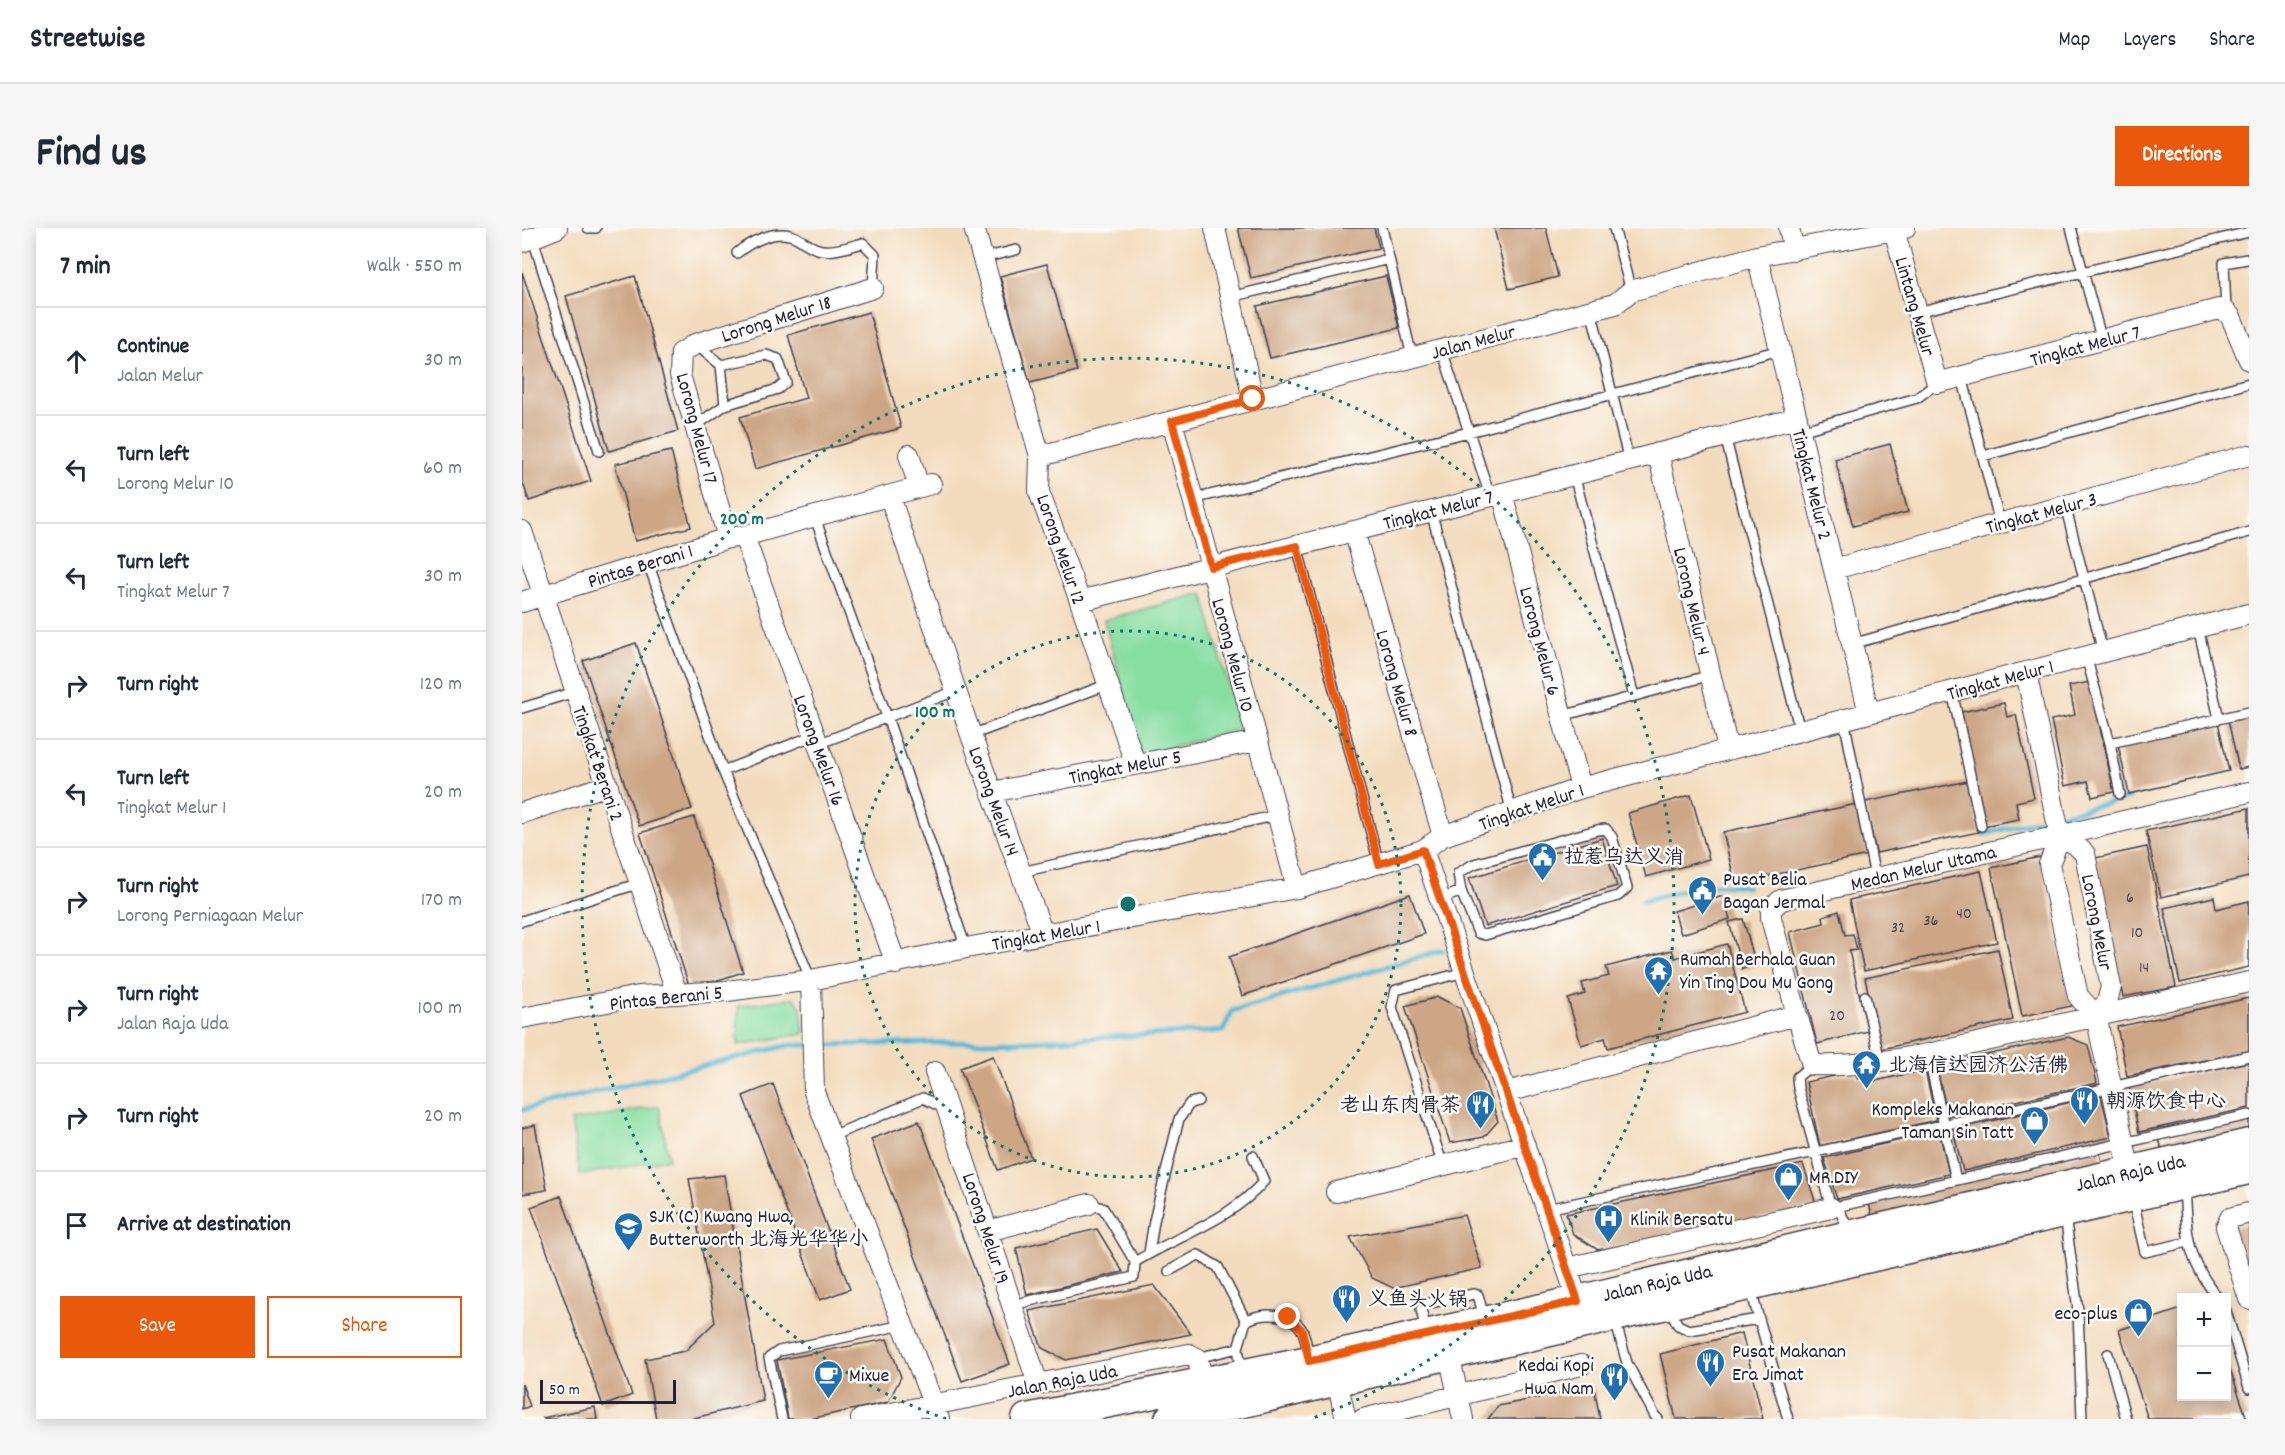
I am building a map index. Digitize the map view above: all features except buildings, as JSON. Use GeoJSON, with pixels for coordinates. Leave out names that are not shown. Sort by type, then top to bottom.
{"type":"FeatureCollection","features":[{"type":"Feature","properties":{"kind":"main road","name":"Jalan Raja Uda"},"geometry":{"type":"LineString","coordinates":[[1028,1419],[1197,1365],[1243,1383],[1337,1381],[2064,1214],[2132,1185],[2249,1144]]}},
{"type":"Feature","properties":{"kind":"main road","name":"Jalan Raja Uda"},"geometry":{"type":"LineString","coordinates":[[1170,1419],[1243,1383],[1309,1361],[1578,1301],[1853,1235],[2132,1185],[2184,1185],[2249,1169]]}},
{"type":"Feature","properties":{"kind":"street"},"geometry":{"type":"LineString","coordinates":[[527,241],[557,228]]}},
{"type":"Feature","properties":{"kind":"street","name":"Lorong Melur 12"},"geometry":{"type":"LineString","coordinates":[[974,228],[1040,456],[1039,492],[1080,601],[1135,763]]}},
{"type":"Feature","properties":{"kind":"street"},"geometry":{"type":"LineString","coordinates":[[1215,228],[1253,399]]}},
{"type":"Feature","properties":{"kind":"street"},"geometry":{"type":"LineString","coordinates":[[1789,228],[1794,250]]}},
{"type":"Feature","properties":{"kind":"street","name":"Jalan Melur"},"geometry":{"type":"LineString","coordinates":[[1040,456],[1615,304],[1631,291],[1757,256],[1900,229]]}},
{"type":"Feature","properties":{"kind":"street","name":"Lintang Melur"},"geometry":{"type":"LineString","coordinates":[[1900,229],[1917,312],[1936,383]]}},
{"type":"Feature","properties":{"kind":"street","name":"Tingkat Melur 2"},"geometry":{"type":"LineString","coordinates":[[1757,256],[1869,713]]}},
{"type":"Feature","properties":{"kind":"street","name":"Lorong Melur 18"},"geometry":{"type":"LineString","coordinates":[[688,349],[873,288]]}},
{"type":"Feature","properties":{"kind":"street","name":"Tingkat Melur 7"},"geometry":{"type":"LineString","coordinates":[[1936,383],[2219,309],[2229,315]]}},
{"type":"Feature","properties":{"kind":"street"},"geometry":{"type":"LineString","coordinates":[[2229,315],[2249,360]]}},
{"type":"Feature","properties":{"kind":"street","name":"Lorong Melur 17"},"geometry":{"type":"LineString","coordinates":[[688,349],[680,375],[695,426],[736,537]]}},
{"type":"Feature","properties":{"kind":"street","name":"Lorong Melur 10"},"geometry":{"type":"LineString","coordinates":[[1172,421],[1297,888]]}},
{"type":"Feature","properties":{"kind":"street","name":"Tingkat Melur 7"},"geometry":{"type":"LineString","coordinates":[[1080,601],[1725,436],[1798,425]]}},
{"type":"Feature","properties":{"kind":"street","name":"Lorong Melur 4"},"geometry":{"type":"LineString","coordinates":[[1658,453],[1728,749]]}},
{"type":"Feature","properties":{"kind":"street","name":"Pintas Berani 1"},"geometry":{"type":"LineString","coordinates":[[522,602],[736,537],[890,497],[925,485],[909,455]]}},
{"type":"Feature","properties":{"kind":"street","name":"Tingkat Melur 3"},"geometry":{"type":"LineString","coordinates":[[1834,569],[2249,455]]}},
{"type":"Feature","properties":{"kind":"street","name":"Lorong Melur 6"},"geometry":{"type":"LineString","coordinates":[[1496,495],[1562,716],[1581,788]]}},
{"type":"Feature","properties":{"kind":"street","name":"Lorong Melur 14"},"geometry":{"type":"LineString","coordinates":[[890,497],[955,691],[1043,934]]}},
{"type":"Feature","properties":{"kind":"street","name":"Tingkat Berani 2"},"geometry":{"type":"LineString","coordinates":[[522,531],[677,994]]}},
{"type":"Feature","properties":{"kind":"street","name":"Lorong Melur 8"},"geometry":{"type":"LineString","coordinates":[[1354,531],[1443,836]]}},
{"type":"Feature","properties":{"kind":"street","name":"Lorong Melur 16"},"geometry":{"type":"LineString","coordinates":[[736,537],[817,739],[896,964]]}},
{"type":"Feature","properties":{"kind":"street","name":"Tingkat Melur 1"},"geometry":{"type":"LineString","coordinates":[[811,980],[966,948],[1297,888],[1423,850],[1443,836],[1581,788],[2249,614]]}},
{"type":"Feature","properties":{"kind":"street"},"geometry":{"type":"LineString","coordinates":[[2026,672],[2058,824]]}},
{"type":"Feature","properties":{"kind":"street","name":"Tingkat Melur 5"},"geometry":{"type":"LineString","coordinates":[[992,792],[1258,741]]}},
{"type":"Feature","properties":{"kind":"street"},"geometry":{"type":"LineString","coordinates":[[522,813],[608,785]]}},
{"type":"Feature","properties":{"kind":"street","name":"Medan Melur Utama"},"geometry":{"type":"LineString","coordinates":[[1812,1065],[1771,918],[1771,909],[1782,900],[1875,877],[2058,824],[2249,792]]}},
{"type":"Feature","properties":{"kind":"street","name":"Lorong Melur"},"geometry":{"type":"LineString","coordinates":[[2058,824],[2085,854],[2111,987],[2107,1002],[2096,1016]]}},
{"type":"Feature","properties":{"kind":"street","name":"Lorong Melur"},"geometry":{"type":"LineString","coordinates":[[2058,824],[2049,864],[2078,996],[2096,1016],[2132,1185]]}},
{"type":"Feature","properties":{"kind":"street"},"geometry":{"type":"LineString","coordinates":[[1423,850],[1578,1301]]}},
{"type":"Feature","properties":{"kind":"street"},"geometry":{"type":"LineString","coordinates":[[811,980],[814,1092],[937,1412]]}},
{"type":"Feature","properties":{"kind":"street","name":"Pintas Berani 5"},"geometry":{"type":"LineString","coordinates":[[522,1018],[639,996],[727,991],[811,980]]}},
{"type":"Feature","properties":{"kind":"street"},"geometry":{"type":"LineString","coordinates":[[1812,1065],[1827,1066],[1880,1061],[1928,1054],[2249,982]]}},
{"type":"Feature","properties":{"kind":"street"},"geometry":{"type":"LineString","coordinates":[[1507,1092],[1797,1016]]}},
{"type":"Feature","properties":{"kind":"street","name":"Lorong Melur 19"},"geometry":{"type":"LineString","coordinates":[[935,1072],[1038,1384]]}},
{"type":"Feature","properties":{"kind":"street"},"geometry":{"type":"LineString","coordinates":[[1336,1192],[1525,1145]]}},
{"type":"Feature","properties":{"kind":"street"},"geometry":{"type":"LineString","coordinates":[[988,1231],[1089,1204]]}},
{"type":"Feature","properties":{"kind":"street"},"geometry":{"type":"LineString","coordinates":[[1567,1268],[1834,1207]]}},
{"type":"Feature","properties":{"kind":"street"},"geometry":{"type":"LineString","coordinates":[[2248,1296],[2226,1227],[2230,1218],[2249,1213]]}},
{"type":"Feature","properties":{"kind":"street"},"geometry":{"type":"LineString","coordinates":[[1449,1354],[1463,1419]]}},
{"type":"Feature","properties":{"kind":"street","name":"Jalan Raja Uda"},"geometry":{"type":"LineString","coordinates":[[861,1419],[937,1412],[1038,1384],[1197,1365]]}},
{"type":"Feature","properties":{"kind":"street"},"geometry":{"type":"LineString","coordinates":[[1363,1419],[1581,1365]]}},
{"type":"Feature","properties":{"kind":"street"},"geometry":{"type":"LineString","coordinates":[[1337,1381],[1346,1419]]}},
{"type":"Feature","properties":{"kind":"lane"},"geometry":{"type":"LineString","coordinates":[[588,228],[596,228]]}},
{"type":"Feature","properties":{"kind":"lane"},"geometry":{"type":"LineString","coordinates":[[1382,228],[1412,357]]}},
{"type":"Feature","properties":{"kind":"lane"},"geometry":{"type":"LineString","coordinates":[[1614,228],[1631,291]]}},
{"type":"Feature","properties":{"kind":"lane"},"geometry":{"type":"LineString","coordinates":[[2071,228],[2102,340]]}},
{"type":"Feature","properties":{"kind":"lane"},"geometry":{"type":"LineString","coordinates":[[1917,312],[2249,232]]}},
{"type":"Feature","properties":{"kind":"lane"},"geometry":{"type":"LineString","coordinates":[[737,252],[752,241],[772,236],[792,235],[822,250],[863,243],[875,255],[873,288]]}},
{"type":"Feature","properties":{"kind":"lane"},"geometry":{"type":"LineString","coordinates":[[527,241],[599,451]]}},
{"type":"Feature","properties":{"kind":"lane"},"geometry":{"type":"LineString","coordinates":[[983,258],[1016,250]]}},
{"type":"Feature","properties":{"kind":"lane"},"geometry":{"type":"LineString","coordinates":[[2229,315],[2224,263],[2247,259]]}},
{"type":"Feature","properties":{"kind":"lane"},"geometry":{"type":"LineString","coordinates":[[1230,297],[1389,260]]}},
{"type":"Feature","properties":{"kind":"lane"},"geometry":{"type":"LineString","coordinates":[[1591,310],[1629,461]]}},
{"type":"Feature","properties":{"kind":"lane"},"geometry":{"type":"LineString","coordinates":[[688,349],[721,365],[766,355],[778,359],[786,382],[778,389],[725,405],[695,426]]}},
{"type":"Feature","properties":{"kind":"lane"},"geometry":{"type":"LineString","coordinates":[[1442,350],[1470,432],[1496,495]]}},
{"type":"Feature","properties":{"kind":"lane"},"geometry":{"type":"LineString","coordinates":[[1193,499],[1470,432],[1780,350]]}},
{"type":"Feature","properties":{"kind":"lane"},"geometry":{"type":"LineString","coordinates":[[721,365],[725,405]]}},
{"type":"Feature","properties":{"kind":"lane"},"geometry":{"type":"LineString","coordinates":[[1962,377],[2000,523]]}},
{"type":"Feature","properties":{"kind":"lane"},"geometry":{"type":"LineString","coordinates":[[1798,425],[1917,398],[1936,383]]}},
{"type":"Feature","properties":{"kind":"lane"},"geometry":{"type":"LineString","coordinates":[[1983,456],[2249,383]]}},
{"type":"Feature","properties":{"kind":"lane"},"geometry":{"type":"LineString","coordinates":[[1725,436],[1800,731]]}},
{"type":"Feature","properties":{"kind":"lane"},"geometry":{"type":"LineString","coordinates":[[1574,475],[1634,696]]}},
{"type":"Feature","properties":{"kind":"lane"},"geometry":{"type":"LineString","coordinates":[[2065,505],[2084,578],[2120,794]]}},
{"type":"Feature","properties":{"kind":"lane"},"geometry":{"type":"LineString","coordinates":[[1431,511],[1512,812]]}},
{"type":"Feature","properties":{"kind":"lane"},"geometry":{"type":"LineString","coordinates":[[814,515],[887,717],[966,948]]}},
{"type":"Feature","properties":{"kind":"lane"},"geometry":{"type":"LineString","coordinates":[[1852,644],[2249,532]]}},
{"type":"Feature","properties":{"kind":"lane"},"geometry":{"type":"LineString","coordinates":[[1297,546],[1379,864]]}},
{"type":"Feature","properties":{"kind":"lane"},"geometry":{"type":"LineString","coordinates":[[648,563],[723,771],[811,980]]}},
{"type":"Feature","properties":{"kind":"lane"},"geometry":{"type":"LineString","coordinates":[[2198,627],[2219,718]]}},
{"type":"Feature","properties":{"kind":"lane"},"geometry":{"type":"LineString","coordinates":[[1562,716],[1711,675]]}},
{"type":"Feature","properties":{"kind":"lane"},"geometry":{"type":"LineString","coordinates":[[971,735],[1109,684]]}},
{"type":"Feature","properties":{"kind":"lane"},"geometry":{"type":"LineString","coordinates":[[723,771],[887,717],[955,691]]}},
{"type":"Feature","properties":{"kind":"lane"},"geometry":{"type":"LineString","coordinates":[[1952,691],[1981,825]]}},
{"type":"Feature","properties":{"kind":"lane"},"geometry":{"type":"LineString","coordinates":[[522,708],[575,692]]}},
{"type":"Feature","properties":{"kind":"lane"},"geometry":{"type":"LineString","coordinates":[[2110,743],[2249,712]]}},
{"type":"Feature","properties":{"kind":"lane"},"geometry":{"type":"LineString","coordinates":[[1844,719],[1875,877]]}},
{"type":"Feature","properties":{"kind":"lane"},"geometry":{"type":"LineString","coordinates":[[1021,872],[1278,815]]}},
{"type":"Feature","properties":{"kind":"lane"},"geometry":{"type":"LineString","coordinates":[[1606,829],[1612,837],[1627,888],[1618,896],[1485,935],[1478,933],[1461,891],[1458,873],[1474,864],[1606,829]]}},
{"type":"Feature","properties":{"kind":"lane"},"geometry":{"type":"LineString","coordinates":[[522,921],[640,883]]}},
{"type":"Feature","properties":{"kind":"lane"},"geometry":{"type":"LineString","coordinates":[[1440,900],[1461,891]]}},
{"type":"Feature","properties":{"kind":"lane"},"geometry":{"type":"LineString","coordinates":[[1443,1166],[1392,1007],[1393,996],[1395,990],[1465,972]]}},
{"type":"Feature","properties":{"kind":"lane"},"geometry":{"type":"LineString","coordinates":[[1865,996],[1880,1061]]}},
{"type":"Feature","properties":{"kind":"lane"},"geometry":{"type":"LineString","coordinates":[[1928,1054],[1956,1180]]}},
{"type":"Feature","properties":{"kind":"lane"},"geometry":{"type":"LineString","coordinates":[[1547,1209],[1943,1125],[2249,1056]]}},
{"type":"Feature","properties":{"kind":"lane"},"geometry":{"type":"LineString","coordinates":[[1812,1065],[1797,1077],[1798,1088],[1815,1151],[1834,1207],[1853,1235]]}},
{"type":"Feature","properties":{"kind":"lane"},"geometry":{"type":"LineString","coordinates":[[832,1136],[923,1098],[948,1110]]}},
{"type":"Feature","properties":{"kind":"lane"},"geometry":{"type":"LineString","coordinates":[[1149,1253],[1154,1221],[1179,1119],[1190,1103],[1198,1101]]}},
{"type":"Feature","properties":{"kind":"lane"},"geometry":{"type":"LineString","coordinates":[[1834,1207],[2249,1115]]}},
{"type":"Feature","properties":{"kind":"lane"},"geometry":{"type":"LineString","coordinates":[[1135,1262],[1184,1237],[1253,1194],[1264,1181],[1253,1156]]}},
{"type":"Feature","properties":{"kind":"lane"},"geometry":{"type":"LineString","coordinates":[[2132,1185],[2145,1252],[2187,1242]]}},
{"type":"Feature","properties":{"kind":"lane"},"geometry":{"type":"LineString","coordinates":[[2184,1185],[2187,1242],[2193,1261],[2215,1293]]}},
{"type":"Feature","properties":{"kind":"lane"},"geometry":{"type":"LineString","coordinates":[[1012,1305],[1134,1277],[1135,1262],[1104,1208],[1089,1204]]}},
{"type":"Feature","properties":{"kind":"lane"},"geometry":{"type":"LineString","coordinates":[[2064,1214],[2078,1310],[2082,1419]]}},
{"type":"Feature","properties":{"kind":"lane"},"geometry":{"type":"LineString","coordinates":[[1169,1271],[1198,1255],[1218,1267],[1245,1321],[1243,1383]]}},
{"type":"Feature","properties":{"kind":"lane"},"geometry":{"type":"LineString","coordinates":[[1750,1285],[1788,1419]]}},
{"type":"Feature","properties":{"kind":"lane"},"geometry":{"type":"LineString","coordinates":[[1666,1304],[1678,1325],[1689,1330],[1759,1320]]}},
{"type":"Feature","properties":{"kind":"lane"},"geometry":{"type":"LineString","coordinates":[[1245,1321],[1256,1316],[1288,1317],[1302,1330],[1309,1361]]}},
{"type":"Feature","properties":{"kind":"lane"},"geometry":{"type":"LineString","coordinates":[[1614,1318],[1627,1363],[1658,1419]]}},
{"type":"Feature","properties":{"kind":"lane"},"geometry":{"type":"LineString","coordinates":[[782,1419],[769,1358],[779,1351],[903,1325]]}},
{"type":"Feature","properties":{"kind":"lane"},"geometry":{"type":"LineString","coordinates":[[2231,1328],[2249,1388]]}},
{"type":"Feature","properties":{"kind":"lane"},"geometry":{"type":"LineString","coordinates":[[2108,1354],[2126,1419]]}},
{"type":"Feature","properties":{"kind":"green space"},"geometry":{"type":"Polygon","coordinates":[[[1203,593],[1240,729],[1141,755],[1104,620],[1203,593]]]}},
{"type":"Feature","properties":{"kind":"green space"},"geometry":{"type":"Polygon","coordinates":[[[794,998],[801,1007],[804,1034],[738,1045],[738,1006],[794,998]]]}},
{"type":"Feature","properties":{"kind":"green space"},"geometry":{"type":"Polygon","coordinates":[[[659,1106],[669,1159],[580,1175],[571,1121],[659,1106]]]}},
{"type":"Feature","properties":{"kind":"waterway"},"geometry":{"type":"LineString","coordinates":[[1984,834],[2129,798]]}},
{"type":"Feature","properties":{"kind":"waterway"},"geometry":{"type":"LineString","coordinates":[[1643,901],[1707,886],[1747,887]]}},
{"type":"Feature","properties":{"kind":"waterway"},"geometry":{"type":"LineString","coordinates":[[818,1045],[1032,1041],[1223,1031],[1232,1011],[1443,950]]}},
{"type":"Feature","properties":{"kind":"waterway"},"geometry":{"type":"LineString","coordinates":[[522,1110],[790,1045],[809,1045]]}},
{"type":"Feature","properties":{"kind":"place","name":"拉惹乌达义消"},"geometry":{"type":"Point","coordinates":[1543,882]}},
{"type":"Feature","properties":{"kind":"place","name":"Pusat Belia Bagan Jermal"},"geometry":{"type":"Point","coordinates":[1702,916]}},
{"type":"Feature","properties":{"kind":"place","name":"Rumah Berhala Guan Yin Ting Dou Mu Gong"},"geometry":{"type":"Point","coordinates":[1659,996]}},
{"type":"Feature","properties":{"kind":"place","name":"北海信达园济公活佛"},"geometry":{"type":"Point","coordinates":[1867,1090]}},
{"type":"Feature","properties":{"kind":"place","name":"朝源饮食中心"},"geometry":{"type":"Point","coordinates":[2085,1126]}},
{"type":"Feature","properties":{"kind":"place","name":"老山东肉骨茶"},"geometry":{"type":"Point","coordinates":[1481,1130]}},
{"type":"Feature","properties":{"kind":"place","name":"Kompleks Makanan Taman Sin Tatt"},"geometry":{"type":"Point","coordinates":[2035,1146]}},
{"type":"Feature","properties":{"kind":"place","name":"MR.DIY"},"geometry":{"type":"Point","coordinates":[1788,1202]}},
{"type":"Feature","properties":{"kind":"place","name":"Klinik Bersatu"},"geometry":{"type":"Point","coordinates":[1609,1244]}},
{"type":"Feature","properties":{"kind":"place","name":"SJK (C) Kwang Hwa, Butterworth 北海光华华小"},"geometry":{"type":"Point","coordinates":[628,1252]}},
{"type":"Feature","properties":{"kind":"place","name":"义鱼头火锅"},"geometry":{"type":"Point","coordinates":[1347,1324]}},
{"type":"Feature","properties":{"kind":"place","name":"eco-plus"},"geometry":{"type":"Point","coordinates":[2139,1338]}},
{"type":"Feature","properties":{"kind":"place","name":"Pusat Makanan Era Jimat"},"geometry":{"type":"Point","coordinates":[1711,1388]}},
{"type":"Feature","properties":{"kind":"place","name":"Mixue"},"geometry":{"type":"Point","coordinates":[828,1400]}},
{"type":"Feature","properties":{"kind":"place","name":"Kedai Kopi Hwa Nam"},"geometry":{"type":"Point","coordinates":[1615,1402]}},
{"type":"Feature","properties":{"kind":"route"},"geometry":{"type":"LineString","coordinates":[[1253,399],[1172,421],[1211,567],[1297,546],[1379,864],[1423,850],[1578,1301],[1309,1361],[1302,1330],[1288,1317]]}}]}
